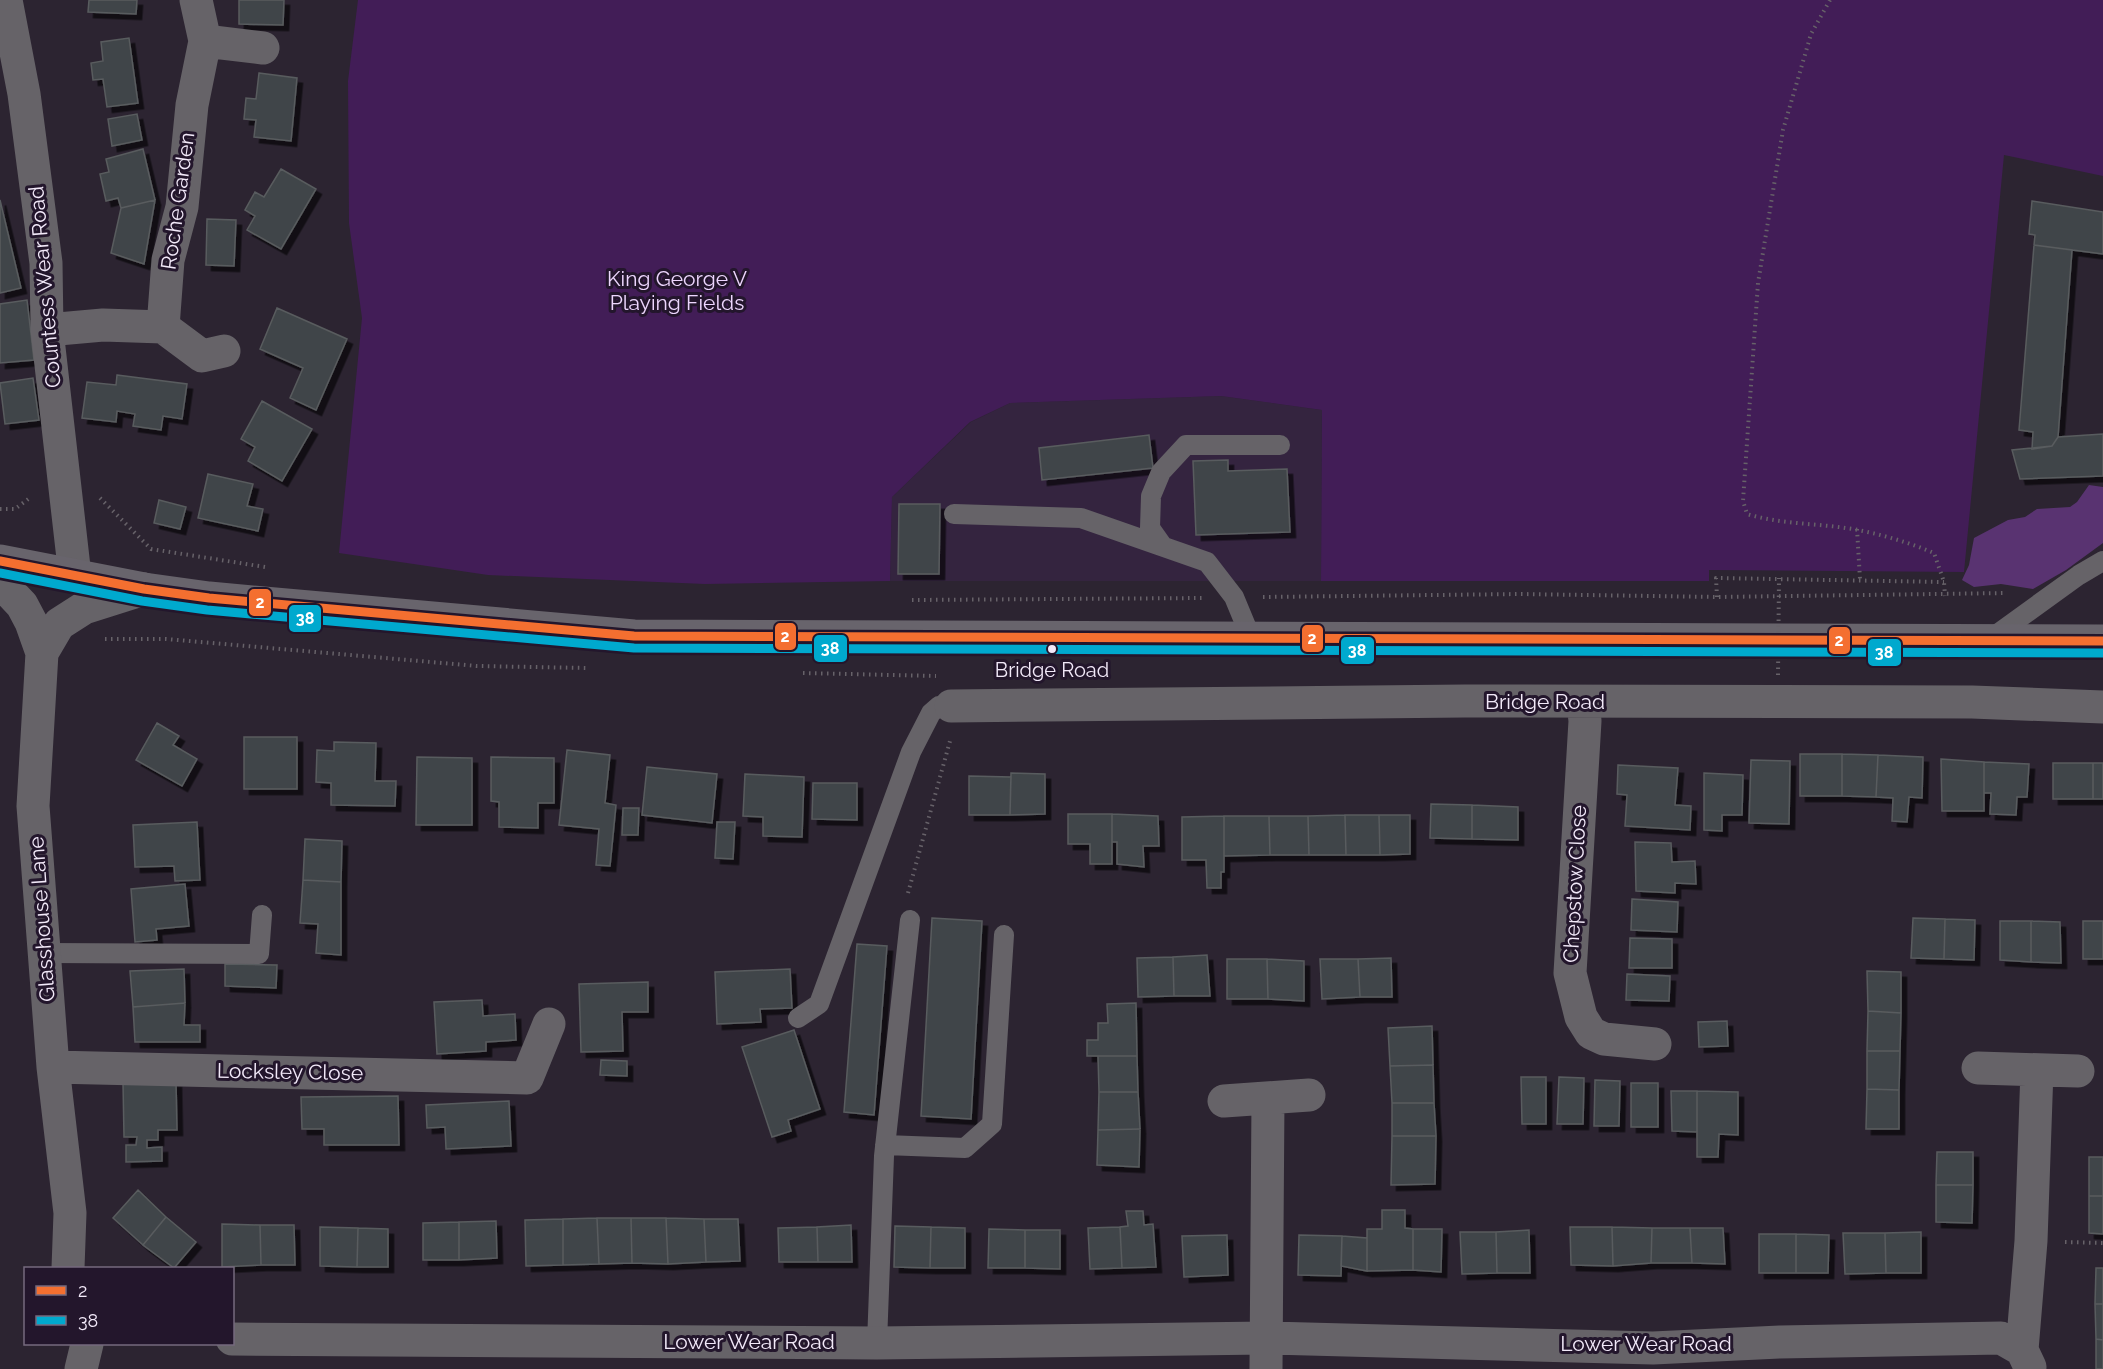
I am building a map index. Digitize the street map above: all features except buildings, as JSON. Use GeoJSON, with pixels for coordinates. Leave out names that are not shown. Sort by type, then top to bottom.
{"type":"FeatureCollection","features":[{"type":"Feature","properties":{"kind":"main road"},"geometry":{"type":"LineString","coordinates":[[0,561],[144,589],[209,598],[634,636],[2103,641]]}},
{"type":"Feature","properties":{"kind":"street","name":"Countess Wear Road"},"geometry":{"type":"LineString","coordinates":[[6,0],[24,94],[46,263],[47,330],[75,576]]}},
{"type":"Feature","properties":{"kind":"street","name":"Roche Garden"},"geometry":{"type":"LineString","coordinates":[[163,327],[168,260],[182,207],[192,105],[205,41],[196,0]]}},
{"type":"Feature","properties":{"kind":"street"},"geometry":{"type":"LineString","coordinates":[[205,41],[263,48]]}},
{"type":"Feature","properties":{"kind":"street"},"geometry":{"type":"LineString","coordinates":[[47,330],[103,325],[163,327],[202,356],[224,351]]}},
{"type":"Feature","properties":{"kind":"street","name":"Glasshouse Lane"},"geometry":{"type":"LineString","coordinates":[[0,582],[22,605],[42,652],[33,806],[53,1067],[70,1213],[68,1267]]}},
{"type":"Feature","properties":{"kind":"street"},"geometry":{"type":"LineString","coordinates":[[42,652],[59,624],[84,608],[144,589]]}},
{"type":"Feature","properties":{"kind":"street","name":"Bridge Road"},"geometry":{"type":"LineString","coordinates":[[957,707],[1583,702],[1972,702],[2103,707]]}},
{"type":"Feature","properties":{"kind":"street","name":"Chepstow Close"},"geometry":{"type":"LineString","coordinates":[[1583,702],[1585,721],[1570,974],[1581,1017],[1591,1033],[1604,1039],[1655,1044]]}},
{"type":"Feature","properties":{"kind":"street","name":"Locksley Close"},"geometry":{"type":"LineString","coordinates":[[53,1067],[526,1092],[549,1024]]}},
{"type":"Feature","properties":{"kind":"street"},"geometry":{"type":"LineString","coordinates":[[1978,1068],[2078,1071]]}},
{"type":"Feature","properties":{"kind":"street","name":"Lower Wear Road"},"geometry":{"type":"LineString","coordinates":[[2026,1360],[2037,1070]]}},
{"type":"Feature","properties":{"kind":"street"},"geometry":{"type":"LineString","coordinates":[[1224,1101],[1309,1095]]}},
{"type":"Feature","properties":{"kind":"street"},"geometry":{"type":"LineString","coordinates":[[1266,1353],[1268,1099]]}},
{"type":"Feature","properties":{"kind":"street","name":"Lower Wear Road"},"geometry":{"type":"LineString","coordinates":[[234,1339],[877,1343],[1266,1353],[1653,1358],[1780,1342],[2001,1338],[2026,1360]]}},
{"type":"Feature","properties":{"kind":"street"},"geometry":{"type":"LineString","coordinates":[[81,1369],[87,1345]]}},
{"type":"Feature","properties":{"kind":"lane"},"geometry":{"type":"LineString","coordinates":[[1162,545],[1150,528],[1151,496],[1161,472],[1186,445],[1280,445]]}},
{"type":"Feature","properties":{"kind":"lane"},"geometry":{"type":"LineString","coordinates":[[954,514],[1082,518],[1208,562],[1234,597],[1251,638]]}},
{"type":"Feature","properties":{"kind":"lane"},"geometry":{"type":"LineString","coordinates":[[1989,640],[2103,561]]}},
{"type":"Feature","properties":{"kind":"lane"},"geometry":{"type":"LineString","coordinates":[[798,1018],[819,1004],[910,752],[931,713],[939,706],[957,707]]}},
{"type":"Feature","properties":{"kind":"lane"},"geometry":{"type":"LineString","coordinates":[[44,953],[259,954],[262,915]]}},
{"type":"Feature","properties":{"kind":"lane"},"geometry":{"type":"LineString","coordinates":[[877,1343],[885,1145],[910,920]]}},
{"type":"Feature","properties":{"kind":"lane"},"geometry":{"type":"LineString","coordinates":[[885,1145],[965,1148],[992,1125],[1004,935]]}},
{"type":"Feature","properties":{"kind":"path"},"geometry":{"type":"LineString","coordinates":[[1830,0],[1810,34],[1783,130],[1758,283],[1743,501],[1747,514],[1768,521],[1857,530],[1911,543],[1934,553],[1944,582],[1945,596]]}},
{"type":"Feature","properties":{"kind":"path"},"geometry":{"type":"LineString","coordinates":[[66,482],[85,483],[151,549],[275,569]]}},
{"type":"Feature","properties":{"kind":"path"},"geometry":{"type":"LineString","coordinates":[[1857,530],[1860,579]]}},
{"type":"Feature","properties":{"kind":"path"},"geometry":{"type":"LineString","coordinates":[[1717,597],[1716,578],[1944,582]]}},
{"type":"Feature","properties":{"kind":"path"},"geometry":{"type":"LineString","coordinates":[[1778,675],[1779,578]]}},
{"type":"Feature","properties":{"kind":"path"},"geometry":{"type":"LineString","coordinates":[[910,600],[1520,594],[1717,597],[1945,596],[2058,590]]}},
{"type":"Feature","properties":{"kind":"path"},"geometry":{"type":"LineString","coordinates":[[96,639],[130,637],[208,644]]}},
{"type":"Feature","properties":{"kind":"path"},"geometry":{"type":"LineString","coordinates":[[910,920],[905,901],[957,707]]}},
{"type":"Feature","properties":{"kind":"shaded area"},"geometry":{"type":"Polygon","coordinates":[[[1221,396],[1322,410],[1321,581],[890,581],[892,497],[971,422],[1010,403],[1221,396]]]}},
{"type":"Feature","properties":{"kind":"shaded area"},"geometry":{"type":"Polygon","coordinates":[[[2089,485],[2103,487],[2103,543],[2066,570],[2033,589],[2001,584],[1974,587],[1962,580],[1969,565],[1974,538],[2008,520],[2025,517],[2037,509],[2070,507],[2077,502],[2089,485]]]}},
{"type":"Feature","properties":{"kind":"green space","name":"King George V Playing Fields"},"geometry":{"type":"Polygon","coordinates":[[[358,0],[2103,0],[2103,176],[2004,155],[1964,572],[1709,570],[1709,581],[1321,581],[1322,410],[1221,396],[1010,403],[970,422],[892,497],[890,581],[705,584],[488,575],[339,553],[362,318],[349,223],[348,81],[358,0]]]}},
{"type":"Feature","properties":{"kind":"transit line","name":"2"},"geometry":{"type":"LineString","coordinates":[[0,561],[144,589],[209,598],[634,636],[2103,641]]}},
{"type":"Feature","properties":{"kind":"transit line","name":"38"},"geometry":{"type":"LineString","coordinates":[[0,573],[142,601],[207,610],[634,648],[2103,653]]}},
{"type":"Feature","properties":{"kind":"place","name":"Bridge Road"},"geometry":{"type":"Point","coordinates":[1052,649]}}]}
